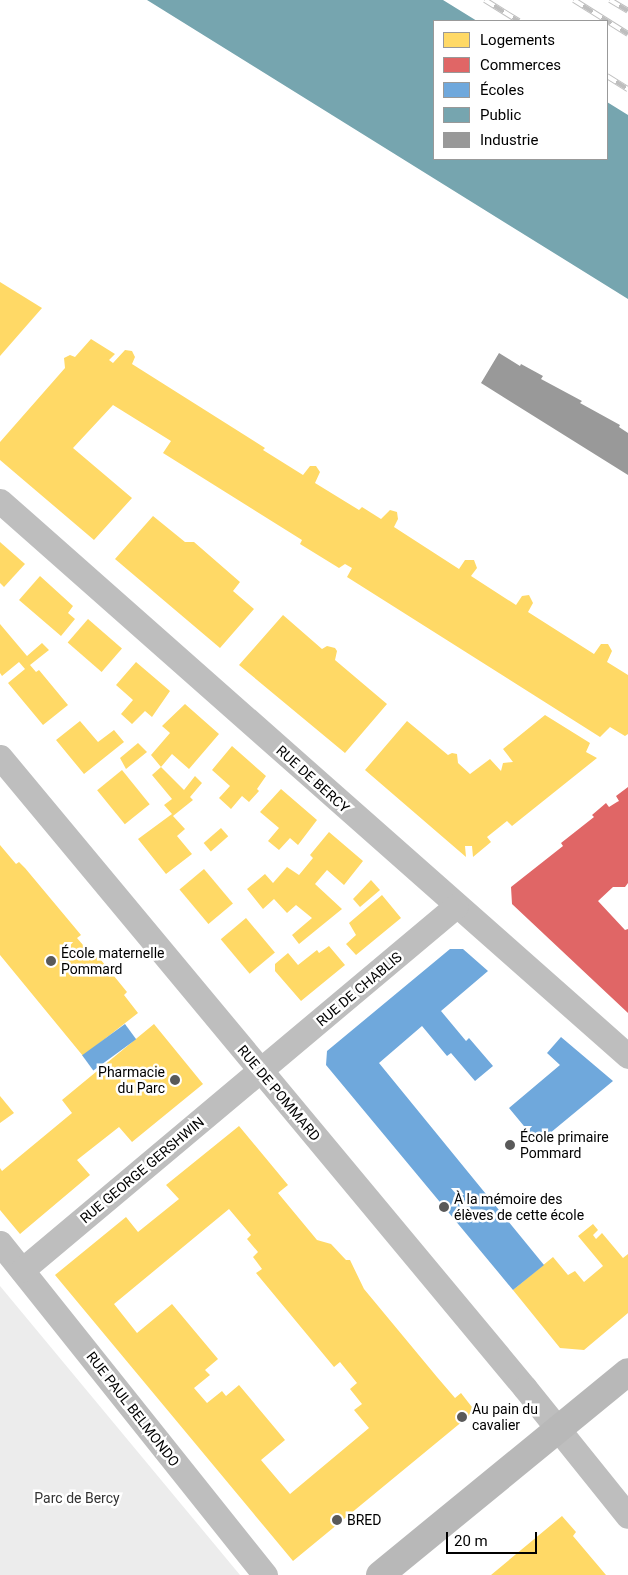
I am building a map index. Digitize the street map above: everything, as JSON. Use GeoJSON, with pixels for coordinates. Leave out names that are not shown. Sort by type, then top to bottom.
{"type":"FeatureCollection","features":[{"type":"Feature","properties":{"kind":"main road"},"geometry":{"type":"LineString","coordinates":[[380,1575],[628,1372]]}},
{"type":"Feature","properties":{"kind":"street","name":"RUE DE BERCY"},"geometry":{"type":"LineString","coordinates":[[0,500],[456,906],[628,1056]]}},
{"type":"Feature","properties":{"kind":"street","name":"RUE DE POMMARD"},"geometry":{"type":"LineString","coordinates":[[0,757],[628,1516]]}},
{"type":"Feature","properties":{"kind":"street","name":"RUE DE CHABLIS"},"geometry":{"type":"LineString","coordinates":[[261,1071],[456,906]]}},
{"type":"Feature","properties":{"kind":"street","name":"RUE GEORGE GERSHWIN"},"geometry":{"type":"LineString","coordinates":[[22,1270],[261,1071]]}},
{"type":"Feature","properties":{"kind":"street","name":"RUE PAUL BELMONDO"},"geometry":{"type":"LineString","coordinates":[[0,1243],[265,1575]]}},
{"type":"Feature","properties":{"kind":"green space","name":"Parc de Bercy"},"geometry":{"type":"Polygon","coordinates":[[[0,1286],[240,1575],[0,1575],[0,1286]]]}},
{"type":"Feature","properties":{"kind":"building: Logements"},"geometry":{"type":"Polygon","coordinates":[[[0,282],[42,308],[0,356],[0,282]]]}},
{"type":"Feature","properties":{"kind":"building: Logements"},"geometry":{"type":"Polygon","coordinates":[[[91,339],[115,354],[109,360],[113,363],[125,350],[132,351],[135,357],[132,364],[265,448],[263,450],[303,475],[310,466],[316,466],[320,472],[315,483],[359,510],[362,507],[381,519],[390,510],[397,512],[398,519],[394,527],[459,569],[465,560],[474,560],[477,568],[471,576],[516,605],[522,596],[529,595],[533,603],[528,612],[594,654],[601,644],[608,644],[612,651],[607,662],[628,675],[628,734],[625,736],[610,727],[600,737],[347,577],[352,568],[345,564],[339,568],[300,544],[302,540],[163,453],[171,441],[113,405],[73,448],[132,498],[94,540],[0,460],[0,442],[65,368],[64,358],[70,355],[75,357],[91,339]]]}},
{"type":"Feature","properties":{"kind":"building: Logements"},"geometry":{"type":"Polygon","coordinates":[[[153,516],[185,542],[194,542],[240,582],[233,591],[254,609],[220,648],[115,559],[153,516]]]}},
{"type":"Feature","properties":{"kind":"building: Logements"},"geometry":{"type":"Polygon","coordinates":[[[0,542],[25,564],[4,587],[0,583],[0,542]]]}},
{"type":"Feature","properties":{"kind":"building: Logements"},"geometry":{"type":"Polygon","coordinates":[[[40,576],[73,606],[68,613],[75,619],[61,636],[19,600],[40,576]]]}},
{"type":"Feature","properties":{"kind":"building: Logements"},"geometry":{"type":"Polygon","coordinates":[[[283,615],[322,649],[327,646],[335,648],[337,651],[335,660],[387,704],[345,753],[239,665],[283,615]]]}},
{"type":"Feature","properties":{"kind":"building: Logements"},"geometry":{"type":"Polygon","coordinates":[[[88,619],[122,649],[102,672],[68,642],[88,619]]]}},
{"type":"Feature","properties":{"kind":"building: Logements"},"geometry":{"type":"Polygon","coordinates":[[[0,624],[27,656],[42,643],[49,650],[30,665],[36,672],[39,670],[68,705],[43,725],[8,683],[25,669],[19,662],[2,676],[0,673],[0,624]]]}},
{"type":"Feature","properties":{"kind":"building: Logements"},"geometry":{"type":"Polygon","coordinates":[[[136,662],[170,691],[152,717],[145,711],[132,724],[121,714],[133,700],[116,685],[136,662]]]}},
{"type":"Feature","properties":{"kind":"building: Logements"},"geometry":{"type":"Polygon","coordinates":[[[185,704],[219,734],[189,769],[172,754],[161,767],[151,755],[170,733],[162,726],[185,704]]]}},
{"type":"Feature","properties":{"kind":"building: Logements"},"geometry":{"type":"Polygon","coordinates":[[[545,715],[590,743],[586,752],[597,758],[512,826],[507,821],[487,837],[491,842],[473,857],[472,846],[465,846],[466,857],[365,770],[407,721],[448,755],[452,753],[457,754],[458,763],[470,774],[490,759],[501,771],[503,763],[513,762],[503,749],[545,715]]]}},
{"type":"Feature","properties":{"kind":"building: Logements"},"geometry":{"type":"Polygon","coordinates":[[[80,721],[98,742],[114,730],[124,742],[84,774],[56,740],[80,721]]]}},
{"type":"Feature","properties":{"kind":"building: Logements"},"geometry":{"type":"Polygon","coordinates":[[[138,743],[147,752],[126,769],[120,758],[138,743]]]}},
{"type":"Feature","properties":{"kind":"building: Logements"},"geometry":{"type":"Polygon","coordinates":[[[232,746],[266,776],[257,789],[259,791],[249,802],[242,796],[231,809],[219,798],[230,786],[212,770],[232,746]]]}},
{"type":"Feature","properties":{"kind":"building: Logements"},"geometry":{"type":"Polygon","coordinates":[[[161,767],[184,790],[195,776],[202,783],[190,797],[193,800],[173,816],[185,829],[177,836],[192,854],[166,874],[138,839],[172,814],[164,805],[172,799],[152,775],[161,767]]]}},
{"type":"Feature","properties":{"kind":"building: Logements"},"geometry":{"type":"Polygon","coordinates":[[[122,770],[150,804],[125,824],[97,790],[122,770]]]}},
{"type":"Feature","properties":{"kind":"building: Logements"},"geometry":{"type":"Polygon","coordinates":[[[281,789],[317,820],[298,845],[290,838],[279,850],[268,841],[279,828],[260,812],[281,789]]]}},
{"type":"Feature","properties":{"kind":"building: Logements"},"geometry":{"type":"Polygon","coordinates":[[[221,828],[228,836],[211,851],[204,843],[221,828]]]}},
{"type":"Feature","properties":{"kind":"building: Logements"},"geometry":{"type":"Polygon","coordinates":[[[329,832],[363,861],[344,885],[327,870],[315,884],[342,909],[299,944],[292,935],[312,918],[296,905],[287,913],[274,899],[263,909],[247,889],[265,874],[273,883],[287,867],[299,875],[313,858],[310,855],[329,832]]]}},
{"type":"Feature","properties":{"kind":"building: Logements","name":"École maternelle Pommard"},"geometry":{"type":"Polygon","coordinates":[[[0,845],[16,864],[19,862],[25,868],[81,935],[77,938],[89,952],[92,949],[127,992],[124,995],[138,1013],[83,1056],[0,955],[0,845]]]}},
{"type":"Feature","properties":{"kind":"building: Logements"},"geometry":{"type":"Polygon","coordinates":[[[204,869],[233,903],[208,924],[179,890],[204,869]]]}},
{"type":"Feature","properties":{"kind":"building: Logements"},"geometry":{"type":"Polygon","coordinates":[[[371,880],[380,890],[360,907],[353,899],[371,880]]]}},
{"type":"Feature","properties":{"kind":"building: Logements"},"geometry":{"type":"Polygon","coordinates":[[[382,895],[401,918],[356,955],[346,944],[356,935],[349,923],[382,895]]]}},
{"type":"Feature","properties":{"kind":"building: Logements"},"geometry":{"type":"Polygon","coordinates":[[[246,918],[275,952],[250,974],[221,939],[246,918]]]}},
{"type":"Feature","properties":{"kind":"building: Logements"},"geometry":{"type":"Polygon","coordinates":[[[329,946],[345,965],[301,1001],[275,971],[275,964],[288,953],[298,965],[317,950],[319,953],[329,946]]]}},
{"type":"Feature","properties":{"kind":"building: Logements"},"geometry":{"type":"Polygon","coordinates":[[[154,1024],[203,1084],[132,1142],[119,1127],[77,1160],[90,1175],[20,1234],[0,1210],[0,1168],[2,1171],[72,1113],[62,1100],[154,1024]]]}},
{"type":"Feature","properties":{"kind":"building: Logements"},"geometry":{"type":"Polygon","coordinates":[[[0,1096],[14,1113],[0,1123],[0,1096]]]}},
{"type":"Feature","properties":{"kind":"building: Logements"},"geometry":{"type":"Polygon","coordinates":[[[239,1126],[288,1185],[278,1193],[317,1240],[331,1244],[346,1260],[350,1260],[364,1289],[455,1398],[461,1393],[475,1411],[293,1561],[55,1275],[126,1217],[138,1232],[179,1199],[166,1185],[239,1126]],[[229,1209],[114,1304],[137,1333],[172,1304],[218,1359],[205,1370],[210,1375],[194,1388],[207,1403],[222,1391],[226,1396],[239,1385],[285,1440],[261,1460],[290,1494],[369,1428],[354,1410],[362,1404],[350,1389],[357,1383],[340,1362],[334,1367],[256,1273],[262,1269],[253,1257],[258,1252],[247,1239],[251,1235],[229,1209]]]}},
{"type":"Feature","properties":{"kind":"building: Logements"},"geometry":{"type":"Polygon","coordinates":[[[593,1224],[598,1230],[593,1235],[596,1239],[602,1233],[623,1258],[628,1254],[628,1313],[584,1350],[560,1348],[513,1290],[553,1257],[568,1275],[575,1271],[584,1282],[603,1266],[578,1236],[593,1224]]]}},
{"type":"Feature","properties":{"kind":"building: Logements"},"geometry":{"type":"Polygon","coordinates":[[[562,1516],[576,1532],[573,1536],[606,1575],[491,1575],[562,1516]]]}},
{"type":"Feature","properties":{"kind":"building: Commerces"},"geometry":{"type":"Polygon","coordinates":[[[628,787],[628,883],[625,887],[613,887],[598,901],[625,930],[628,929],[628,1013],[512,904],[511,887],[563,846],[561,843],[594,817],[592,815],[606,803],[609,807],[619,801],[616,796],[628,787]]]}},
{"type":"Feature","properties":{"kind":"building: Écoles"},"geometry":{"type":"Polygon","coordinates":[[[450,949],[463,949],[488,971],[441,1011],[466,1041],[469,1038],[493,1066],[475,1081],[451,1053],[447,1056],[422,1026],[379,1063],[544,1265],[513,1290],[326,1065],[327,1051],[450,949]]]}},
{"type":"Feature","properties":{"kind":"building: Écoles"},"geometry":{"type":"Polygon","coordinates":[[[125,1024],[136,1039],[93,1071],[82,1055],[125,1024]]]}},
{"type":"Feature","properties":{"kind":"building: Écoles"},"geometry":{"type":"Polygon","coordinates":[[[561,1037],[613,1081],[538,1143],[509,1108],[560,1065],[547,1053],[561,1037]]]}},
{"type":"Feature","properties":{"kind":"building: Public"},"geometry":{"type":"Polygon","coordinates":[[[147,0],[443,0],[475,20],[433,20],[433,160],[608,160],[608,103],[628,115],[628,299],[147,0]]]}},
{"type":"Feature","properties":{"kind":"building: Industrie"},"geometry":{"type":"Polygon","coordinates":[[[499,353],[520,366],[521,364],[543,376],[541,379],[582,401],[580,403],[620,425],[619,427],[628,433],[628,475],[481,383],[499,353]]]}},
{"type":"Feature","properties":{"kind":"railway"},"geometry":{"type":"LineString","coordinates":[[485,0],[517,20]]}},
{"type":"Feature","properties":{"kind":"railway"},"geometry":{"type":"LineString","coordinates":[[574,0],[606,20]]}},
{"type":"Feature","properties":{"kind":"railway"},"geometry":{"type":"LineString","coordinates":[[610,0],[628,11]]}},
{"type":"Feature","properties":{"kind":"railway"},"geometry":{"type":"LineString","coordinates":[[608,21],[628,34]]}},
{"type":"Feature","properties":{"kind":"railway"},"geometry":{"type":"LineString","coordinates":[[608,77],[628,89]]}},
{"type":"Feature","properties":{"kind":"place","name":"École maternelle Pommard"},"geometry":{"type":"Point","coordinates":[51,961]}},
{"type":"Feature","properties":{"kind":"place","name":"Pharmacie du Parc"},"geometry":{"type":"Point","coordinates":[175,1080]}},
{"type":"Feature","properties":{"kind":"place","name":"École primaire Pommard"},"geometry":{"type":"Point","coordinates":[510,1145]}},
{"type":"Feature","properties":{"kind":"place","name":"À la mémoire des élèves de cette école"},"geometry":{"type":"Point","coordinates":[444,1207]}},
{"type":"Feature","properties":{"kind":"place","name":"Au pain du cavalier"},"geometry":{"type":"Point","coordinates":[462,1417]}},
{"type":"Feature","properties":{"kind":"place","name":"BRED"},"geometry":{"type":"Point","coordinates":[337,1520]}}]}
